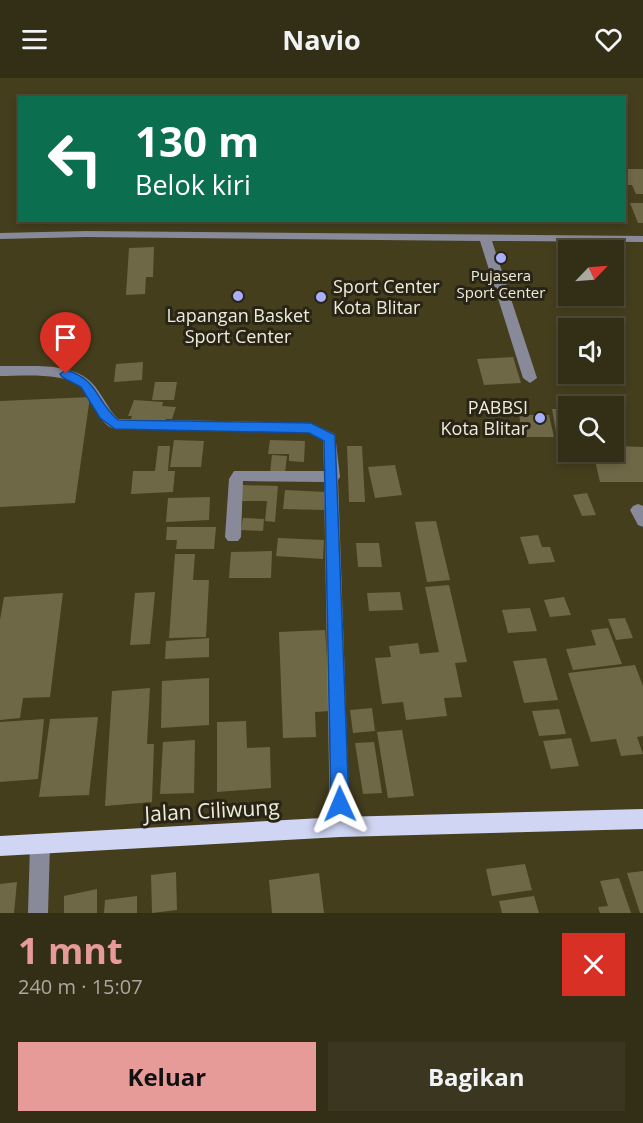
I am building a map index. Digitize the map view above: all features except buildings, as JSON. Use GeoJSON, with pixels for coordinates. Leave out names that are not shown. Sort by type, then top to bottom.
{"type":"FeatureCollection","features":[{"type":"Feature","properties":{"kind":"main road","name":"Jalan Ciliwung"},"geometry":{"type":"LineString","coordinates":[[0,846],[340,827],[643,819]]}},
{"type":"Feature","properties":{"kind":"street"},"geometry":{"type":"LineString","coordinates":[[0,236],[98,234],[643,239]]}},
{"type":"Feature","properties":{"kind":"street"},"geometry":{"type":"LineString","coordinates":[[485,238],[530,378]]}},
{"type":"Feature","properties":{"kind":"street"},"geometry":{"type":"LineString","coordinates":[[0,371],[66,374],[78,378],[85,384],[104,415],[115,424],[311,428],[330,438],[333,477],[340,827]]}},
{"type":"Feature","properties":{"kind":"street"},"geometry":{"type":"LineString","coordinates":[[234,537],[236,480],[239,475],[333,477]]}},
{"type":"Feature","properties":{"kind":"street"},"geometry":{"type":"LineString","coordinates":[[38,913],[40,845]]}},
{"type":"Feature","properties":{"kind":"place","name":"Pujasera Sport Center"},"geometry":{"type":"Point","coordinates":[501,258]}},
{"type":"Feature","properties":{"kind":"place","name":"Lapangan Basket Sport Center"},"geometry":{"type":"Point","coordinates":[238,296]}},
{"type":"Feature","properties":{"kind":"place","name":"Sport Center Kota Blitar"},"geometry":{"type":"Point","coordinates":[321,297]}},
{"type":"Feature","properties":{"kind":"place","name":"PABBSI Kota Blitar"},"geometry":{"type":"Point","coordinates":[540,418]}},
{"type":"Feature","properties":{"kind":"route"},"geometry":{"type":"LineString","coordinates":[[66,374],[78,378],[85,384],[104,415],[115,424],[311,428],[330,438],[333,460],[340,804]]}}]}
